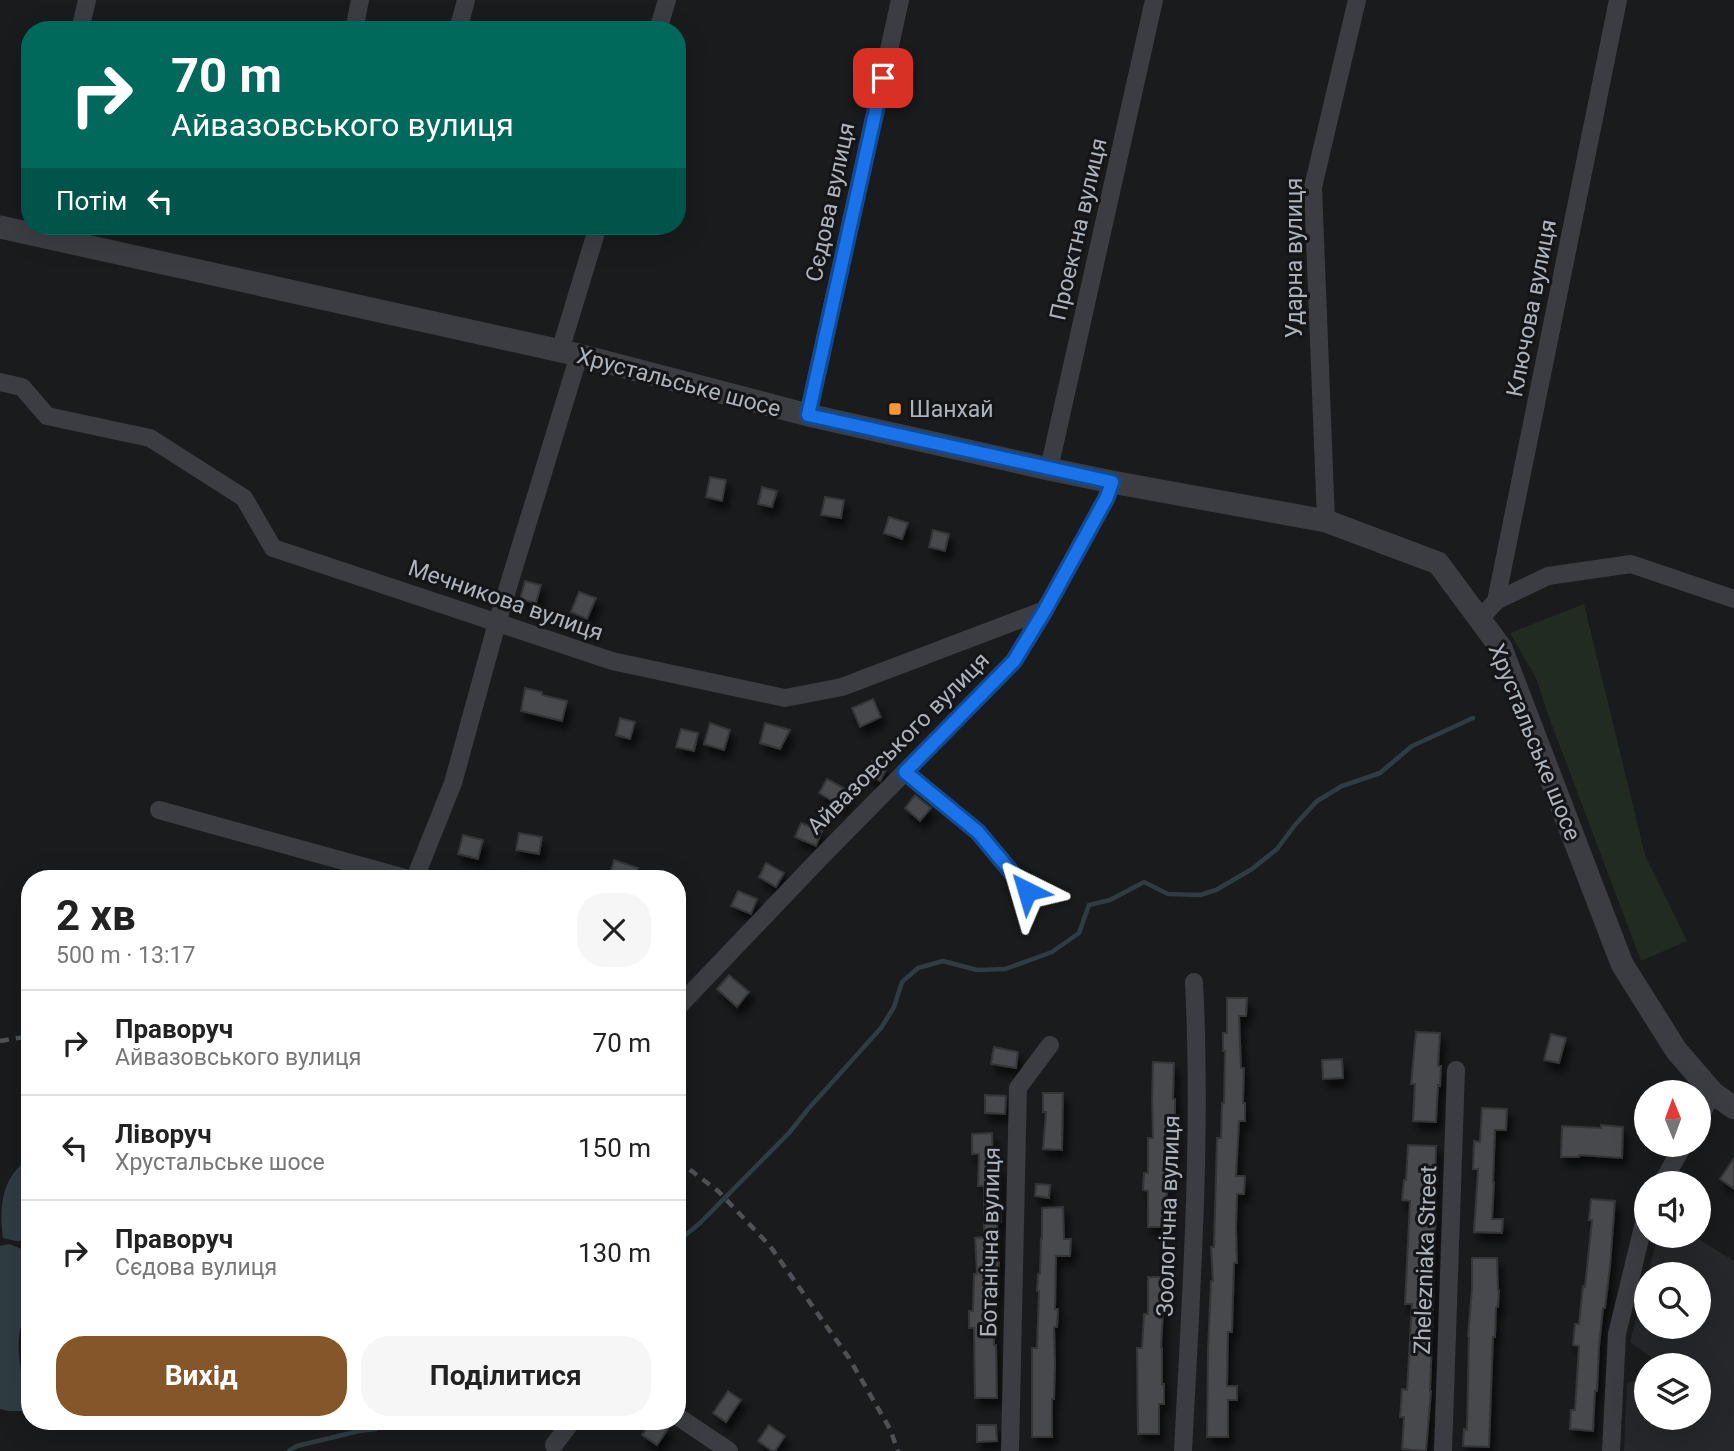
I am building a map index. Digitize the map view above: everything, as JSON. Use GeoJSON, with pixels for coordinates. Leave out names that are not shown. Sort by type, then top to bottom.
{"type":"FeatureCollection","features":[{"type":"Feature","properties":{"kind":"street"},"geometry":{"type":"LineString","coordinates":[[82,21],[87,0]]}},
{"type":"Feature","properties":{"kind":"street"},"geometry":{"type":"LineString","coordinates":[[356,21],[360,0]]}},
{"type":"Feature","properties":{"kind":"street"},"geometry":{"type":"LineString","coordinates":[[460,21],[466,0]]}},
{"type":"Feature","properties":{"kind":"street"},"geometry":{"type":"LineString","coordinates":[[661,21],[667,0]]}},
{"type":"Feature","properties":{"kind":"street","name":"Сєдова вулиця"},"geometry":{"type":"LineString","coordinates":[[808,415],[900,0]]}},
{"type":"Feature","properties":{"kind":"street","name":"Проектна вулиця"},"geometry":{"type":"LineString","coordinates":[[1049,469],[1154,0]]}},
{"type":"Feature","properties":{"kind":"street","name":"Ударна вулиця"},"geometry":{"type":"LineString","coordinates":[[1326,521],[1313,187],[1357,0]]}},
{"type":"Feature","properties":{"kind":"street","name":"Ключова вулиця"},"geometry":{"type":"LineString","coordinates":[[1496,601],[1618,0]]}},
{"type":"Feature","properties":{"kind":"street","name":"Хрустальське шосе"},"geometry":{"type":"LineString","coordinates":[[0,227],[21,229]]}},
{"type":"Feature","properties":{"kind":"street","name":"Хрустальське шосе"},"geometry":{"type":"LineString","coordinates":[[71,235],[569,353],[808,415],[1112,482],[1326,521],[1438,564],[1502,648],[1622,964],[1676,1050],[1713,1093],[1734,1108]]}},
{"type":"Feature","properties":{"kind":"street"},"geometry":{"type":"LineString","coordinates":[[418,870],[453,783],[569,353],[596,235]]}},
{"type":"Feature","properties":{"kind":"street","name":"Мечникова вулиця"},"geometry":{"type":"LineString","coordinates":[[0,382],[22,387],[47,416],[150,438],[244,498],[273,548],[611,661],[785,698],[842,687],[1045,610]]}},
{"type":"Feature","properties":{"kind":"street","name":"Айвазовського вулиця"},"geometry":{"type":"LineString","coordinates":[[686,999],[1014,661],[1107,497],[1112,482]]}},
{"type":"Feature","properties":{"kind":"street"},"geometry":{"type":"LineString","coordinates":[[1480,619],[1496,601],[1548,576],[1631,564],[1734,599]]}},
{"type":"Feature","properties":{"kind":"street"},"geometry":{"type":"LineString","coordinates":[[905,772],[978,832],[1027,891]]}},
{"type":"Feature","properties":{"kind":"street"},"geometry":{"type":"LineString","coordinates":[[159,810],[376,870]]}},
{"type":"Feature","properties":{"kind":"street","name":"Зоологічна вулиця"},"geometry":{"type":"LineString","coordinates":[[1183,1451],[1195,1217],[1194,982]]}},
{"type":"Feature","properties":{"kind":"street","name":"Ботанічна вулиця"},"geometry":{"type":"LineString","coordinates":[[1010,1451],[1018,1088],[1050,1045]]}},
{"type":"Feature","properties":{"kind":"street","name":"Zhelezniaka Street"},"geometry":{"type":"LineString","coordinates":[[1443,1451],[1456,1070]]}},
{"type":"Feature","properties":{"kind":"street"},"geometry":{"type":"LineString","coordinates":[[1611,1451],[1617,1334],[1638,1248]]}},
{"type":"Feature","properties":{"kind":"street"},"geometry":{"type":"LineString","coordinates":[[686,1422],[729,1451]]}},
{"type":"Feature","properties":{"kind":"street"},"geometry":{"type":"LineString","coordinates":[[554,1444],[565,1430]]}},
{"type":"Feature","properties":{"kind":"shaded area"},"geometry":{"type":"Polygon","coordinates":[[[1584,604],[1645,855],[1687,941],[1641,961],[1537,680],[1510,633],[1584,604]]]}},
{"type":"Feature","properties":{"kind":"shaded area"},"geometry":{"type":"Polygon","coordinates":[[[21,1166],[21,1241],[16,1241],[3,1238],[2,1211],[7,1184],[21,1166]]]}},
{"type":"Feature","properties":{"kind":"shaded area"},"geometry":{"type":"Polygon","coordinates":[[[9,1244],[21,1249],[21,1411],[0,1409],[0,1246],[9,1244]]]}},
{"type":"Feature","properties":{"kind":"shaded area"},"geometry":{"type":"Polygon","coordinates":[[[1711,1247],[1734,1261],[1734,1451],[1624,1451],[1627,1383],[1634,1381],[1634,1430],[1711,1430],[1711,1353],[1645,1353],[1630,1342],[1634,1327],[1634,1339],[1711,1339],[1711,1262],[1651,1262],[1654,1248],[1711,1247]]]}},
{"type":"Feature","properties":{"kind":"building"},"geometry":{"type":"Polygon","coordinates":[[[710,477],[726,480],[722,501],[706,497],[710,477]]]}},
{"type":"Feature","properties":{"kind":"building"},"geometry":{"type":"Polygon","coordinates":[[[762,487],[777,491],[772,507],[758,504],[762,487]]]}},
{"type":"Feature","properties":{"kind":"building"},"geometry":{"type":"Polygon","coordinates":[[[825,497],[844,500],[841,518],[821,515],[825,497]]]}},
{"type":"Feature","properties":{"kind":"building"},"geometry":{"type":"Polygon","coordinates":[[[889,517],[908,523],[902,539],[884,533],[889,517]]]}},
{"type":"Feature","properties":{"kind":"building"},"geometry":{"type":"Polygon","coordinates":[[[933,530],[949,534],[945,551],[929,547],[933,530]]]}},
{"type":"Feature","properties":{"kind":"building"},"geometry":{"type":"Polygon","coordinates":[[[525,581],[541,585],[536,603],[520,599],[525,581]]]}},
{"type":"Feature","properties":{"kind":"building"},"geometry":{"type":"Polygon","coordinates":[[[579,592],[596,598],[587,619],[571,612],[579,592]]]}},
{"type":"Feature","properties":{"kind":"building"},"geometry":{"type":"Polygon","coordinates":[[[525,688],[567,701],[562,721],[521,711],[525,688]]]}},
{"type":"Feature","properties":{"kind":"building"},"geometry":{"type":"Polygon","coordinates":[[[873,699],[881,717],[860,727],[852,708],[873,699]]]}},
{"type":"Feature","properties":{"kind":"building"},"geometry":{"type":"Polygon","coordinates":[[[620,718],[635,722],[630,739],[616,735],[620,718]]]}},
{"type":"Feature","properties":{"kind":"building"},"geometry":{"type":"Polygon","coordinates":[[[710,723],[730,730],[724,750],[704,744],[710,723]]]}},
{"type":"Feature","properties":{"kind":"building"},"geometry":{"type":"Polygon","coordinates":[[[765,723],[790,730],[780,749],[760,743],[765,723]]]}},
{"type":"Feature","properties":{"kind":"building"},"geometry":{"type":"Polygon","coordinates":[[[681,729],[698,733],[694,751],[676,747],[681,729]]]}},
{"type":"Feature","properties":{"kind":"building"},"geometry":{"type":"Polygon","coordinates":[[[872,761],[887,768],[880,781],[865,773],[872,761]]]}},
{"type":"Feature","properties":{"kind":"building"},"geometry":{"type":"Polygon","coordinates":[[[827,779],[849,791],[841,806],[819,793],[827,779]]]}},
{"type":"Feature","properties":{"kind":"building"},"geometry":{"type":"Polygon","coordinates":[[[915,795],[931,808],[920,821],[905,808],[915,795]]]}},
{"type":"Feature","properties":{"kind":"building"},"geometry":{"type":"Polygon","coordinates":[[[801,823],[822,831],[816,846],[795,837],[801,823]]]}},
{"type":"Feature","properties":{"kind":"building"},"geometry":{"type":"Polygon","coordinates":[[[519,833],[542,837],[539,854],[516,850],[519,833]]]}},
{"type":"Feature","properties":{"kind":"building"},"geometry":{"type":"Polygon","coordinates":[[[463,835],[483,840],[478,859],[458,854],[463,835]]]}},
{"type":"Feature","properties":{"kind":"building"},"geometry":{"type":"Polygon","coordinates":[[[614,860],[638,868],[637,870],[611,870],[614,860]]]}},
{"type":"Feature","properties":{"kind":"building"},"geometry":{"type":"Polygon","coordinates":[[[766,863],[784,873],[776,887],[759,877],[766,863]]]}},
{"type":"Feature","properties":{"kind":"building"},"geometry":{"type":"Polygon","coordinates":[[[738,891],[757,899],[751,914],[731,906],[738,891]]]}},
{"type":"Feature","properties":{"kind":"building"},"geometry":{"type":"Polygon","coordinates":[[[729,975],[749,992],[737,1007],[717,989],[729,975]]]}},
{"type":"Feature","properties":{"kind":"building"},"geometry":{"type":"Polygon","coordinates":[[[1227,998],[1247,998],[1246,1016],[1239,1016],[1245,1121],[1239,1121],[1236,1176],[1245,1176],[1244,1194],[1237,1194],[1237,1263],[1234,1263],[1232,1332],[1228,1332],[1227,1386],[1237,1386],[1237,1400],[1228,1400],[1228,1437],[1207,1437],[1208,1350],[1213,1281],[1211,1247],[1214,1247],[1217,1138],[1221,1138],[1224,1103],[1223,1033],[1227,1033],[1227,998]]]}},
{"type":"Feature","properties":{"kind":"building"},"geometry":{"type":"Polygon","coordinates":[[[1416,1032],[1440,1033],[1438,1066],[1441,1066],[1436,1122],[1413,1121],[1415,1084],[1411,1084],[1416,1032]]]}},
{"type":"Feature","properties":{"kind":"building"},"geometry":{"type":"Polygon","coordinates":[[[1551,1034],[1566,1038],[1559,1063],[1544,1060],[1551,1034]]]}},
{"type":"Feature","properties":{"kind":"building"},"geometry":{"type":"Polygon","coordinates":[[[994,1047],[1018,1052],[1016,1068],[991,1064],[994,1047]]]}},
{"type":"Feature","properties":{"kind":"building"},"geometry":{"type":"Polygon","coordinates":[[[1342,1059],[1343,1078],[1323,1079],[1322,1060],[1342,1059]]]}},
{"type":"Feature","properties":{"kind":"building"},"geometry":{"type":"Polygon","coordinates":[[[1153,1062],[1174,1063],[1175,1156],[1169,1156],[1166,1209],[1169,1209],[1170,1227],[1148,1227],[1148,1191],[1143,1190],[1144,1173],[1148,1173],[1148,1138],[1153,1138],[1153,1062]]]}},
{"type":"Feature","properties":{"kind":"building"},"geometry":{"type":"Polygon","coordinates":[[[1043,1093],[1063,1093],[1062,1150],[1043,1149],[1046,1112],[1043,1112],[1043,1093]]]}},
{"type":"Feature","properties":{"kind":"building"},"geometry":{"type":"Polygon","coordinates":[[[985,1095],[1006,1096],[1005,1114],[985,1113],[985,1095]]]}},
{"type":"Feature","properties":{"kind":"building"},"geometry":{"type":"Polygon","coordinates":[[[1482,1108],[1507,1109],[1506,1130],[1495,1130],[1492,1219],[1503,1219],[1502,1233],[1474,1232],[1478,1169],[1473,1169],[1474,1141],[1480,1142],[1482,1108]]]}},
{"type":"Feature","properties":{"kind":"building"},"geometry":{"type":"Polygon","coordinates":[[[1601,1125],[1623,1127],[1622,1158],[1579,1155],[1561,1157],[1562,1126],[1601,1128],[1601,1125]]]}},
{"type":"Feature","properties":{"kind":"building"},"geometry":{"type":"Polygon","coordinates":[[[992,1133],[993,1167],[1000,1167],[998,1204],[1001,1222],[997,1222],[999,1261],[994,1345],[997,1398],[975,1398],[974,1328],[969,1328],[969,1311],[973,1311],[974,1274],[977,1274],[975,1238],[984,1237],[984,1186],[978,1186],[979,1154],[972,1154],[972,1134],[992,1133]]]}},
{"type":"Feature","properties":{"kind":"building"},"geometry":{"type":"Polygon","coordinates":[[[1408,1145],[1436,1146],[1431,1391],[1426,1451],[1402,1449],[1404,1417],[1400,1417],[1402,1389],[1407,1390],[1412,1304],[1405,1304],[1410,1201],[1402,1200],[1408,1145]]]}},
{"type":"Feature","properties":{"kind":"building"},"geometry":{"type":"Polygon","coordinates":[[[1734,1158],[1734,1189],[1720,1179],[1734,1158]]]}},
{"type":"Feature","properties":{"kind":"building"},"geometry":{"type":"Polygon","coordinates":[[[1036,1184],[1050,1185],[1049,1198],[1035,1196],[1036,1184]]]}},
{"type":"Feature","properties":{"kind":"building"},"geometry":{"type":"Polygon","coordinates":[[[1591,1199],[1615,1201],[1593,1431],[1570,1429],[1571,1410],[1575,1410],[1579,1346],[1573,1345],[1575,1324],[1579,1324],[1583,1286],[1585,1287],[1592,1220],[1589,1220],[1591,1199]]]}},
{"type":"Feature","properties":{"kind":"building"},"geometry":{"type":"Polygon","coordinates":[[[1063,1207],[1064,1239],[1071,1239],[1070,1256],[1056,1256],[1055,1309],[1058,1309],[1057,1327],[1054,1327],[1052,1437],[1032,1437],[1032,1348],[1037,1348],[1042,1208],[1063,1207]]]}},
{"type":"Feature","properties":{"kind":"building"},"geometry":{"type":"Polygon","coordinates":[[[1472,1258],[1497,1258],[1499,1290],[1493,1337],[1489,1447],[1463,1446],[1464,1429],[1467,1430],[1472,1258]]]}},
{"type":"Feature","properties":{"kind":"building"},"geometry":{"type":"Polygon","coordinates":[[[1148,1277],[1168,1277],[1168,1295],[1164,1295],[1161,1348],[1164,1404],[1159,1404],[1159,1434],[1138,1434],[1137,1348],[1142,1348],[1144,1314],[1148,1314],[1148,1277]]]}},
{"type":"Feature","properties":{"kind":"building"},"geometry":{"type":"Polygon","coordinates":[[[728,1391],[741,1400],[726,1422],[713,1413],[728,1391]]]}},
{"type":"Feature","properties":{"kind":"building"},"geometry":{"type":"Polygon","coordinates":[[[769,1425],[785,1436],[775,1451],[758,1441],[769,1425]]]}},
{"type":"Feature","properties":{"kind":"building"},"geometry":{"type":"Polygon","coordinates":[[[977,1425],[996,1425],[997,1441],[977,1442],[977,1425]]]}},
{"type":"Feature","properties":{"kind":"building"},"geometry":{"type":"Polygon","coordinates":[[[646,1430],[667,1430],[657,1445],[642,1435],[646,1430]]]}},
{"type":"Feature","properties":{"kind":"waterway"},"geometry":{"type":"LineString","coordinates":[[686,1235],[789,1133],[881,1028],[894,1007],[902,982],[918,968],[943,961],[977,970],[1005,969],[1052,952],[1079,933],[1089,905],[1110,900],[1144,882],[1168,894],[1200,895],[1216,890],[1252,869],[1277,849],[1317,801],[1342,786],[1380,773],[1412,746],[1473,718]]}},
{"type":"Feature","properties":{"kind":"waterway"},"geometry":{"type":"LineString","coordinates":[[289,1451],[297,1446],[368,1430]]}},
{"type":"Feature","properties":{"kind":"railway"},"geometry":{"type":"LineString","coordinates":[[0,1041],[21,1038]]}},
{"type":"Feature","properties":{"kind":"railway"},"geometry":{"type":"LineString","coordinates":[[686,1167],[718,1191],[770,1246],[849,1358],[890,1429],[898,1451]]}},
{"type":"Feature","properties":{"kind":"place","name":"Шанхай"},"geometry":{"type":"Point","coordinates":[895,409]}},
{"type":"Feature","properties":{"kind":"route"},"geometry":{"type":"LineString","coordinates":[[883,78],[808,415],[1112,482],[1107,497],[1014,661],[905,772],[978,832],[1027,891]]}}]}
